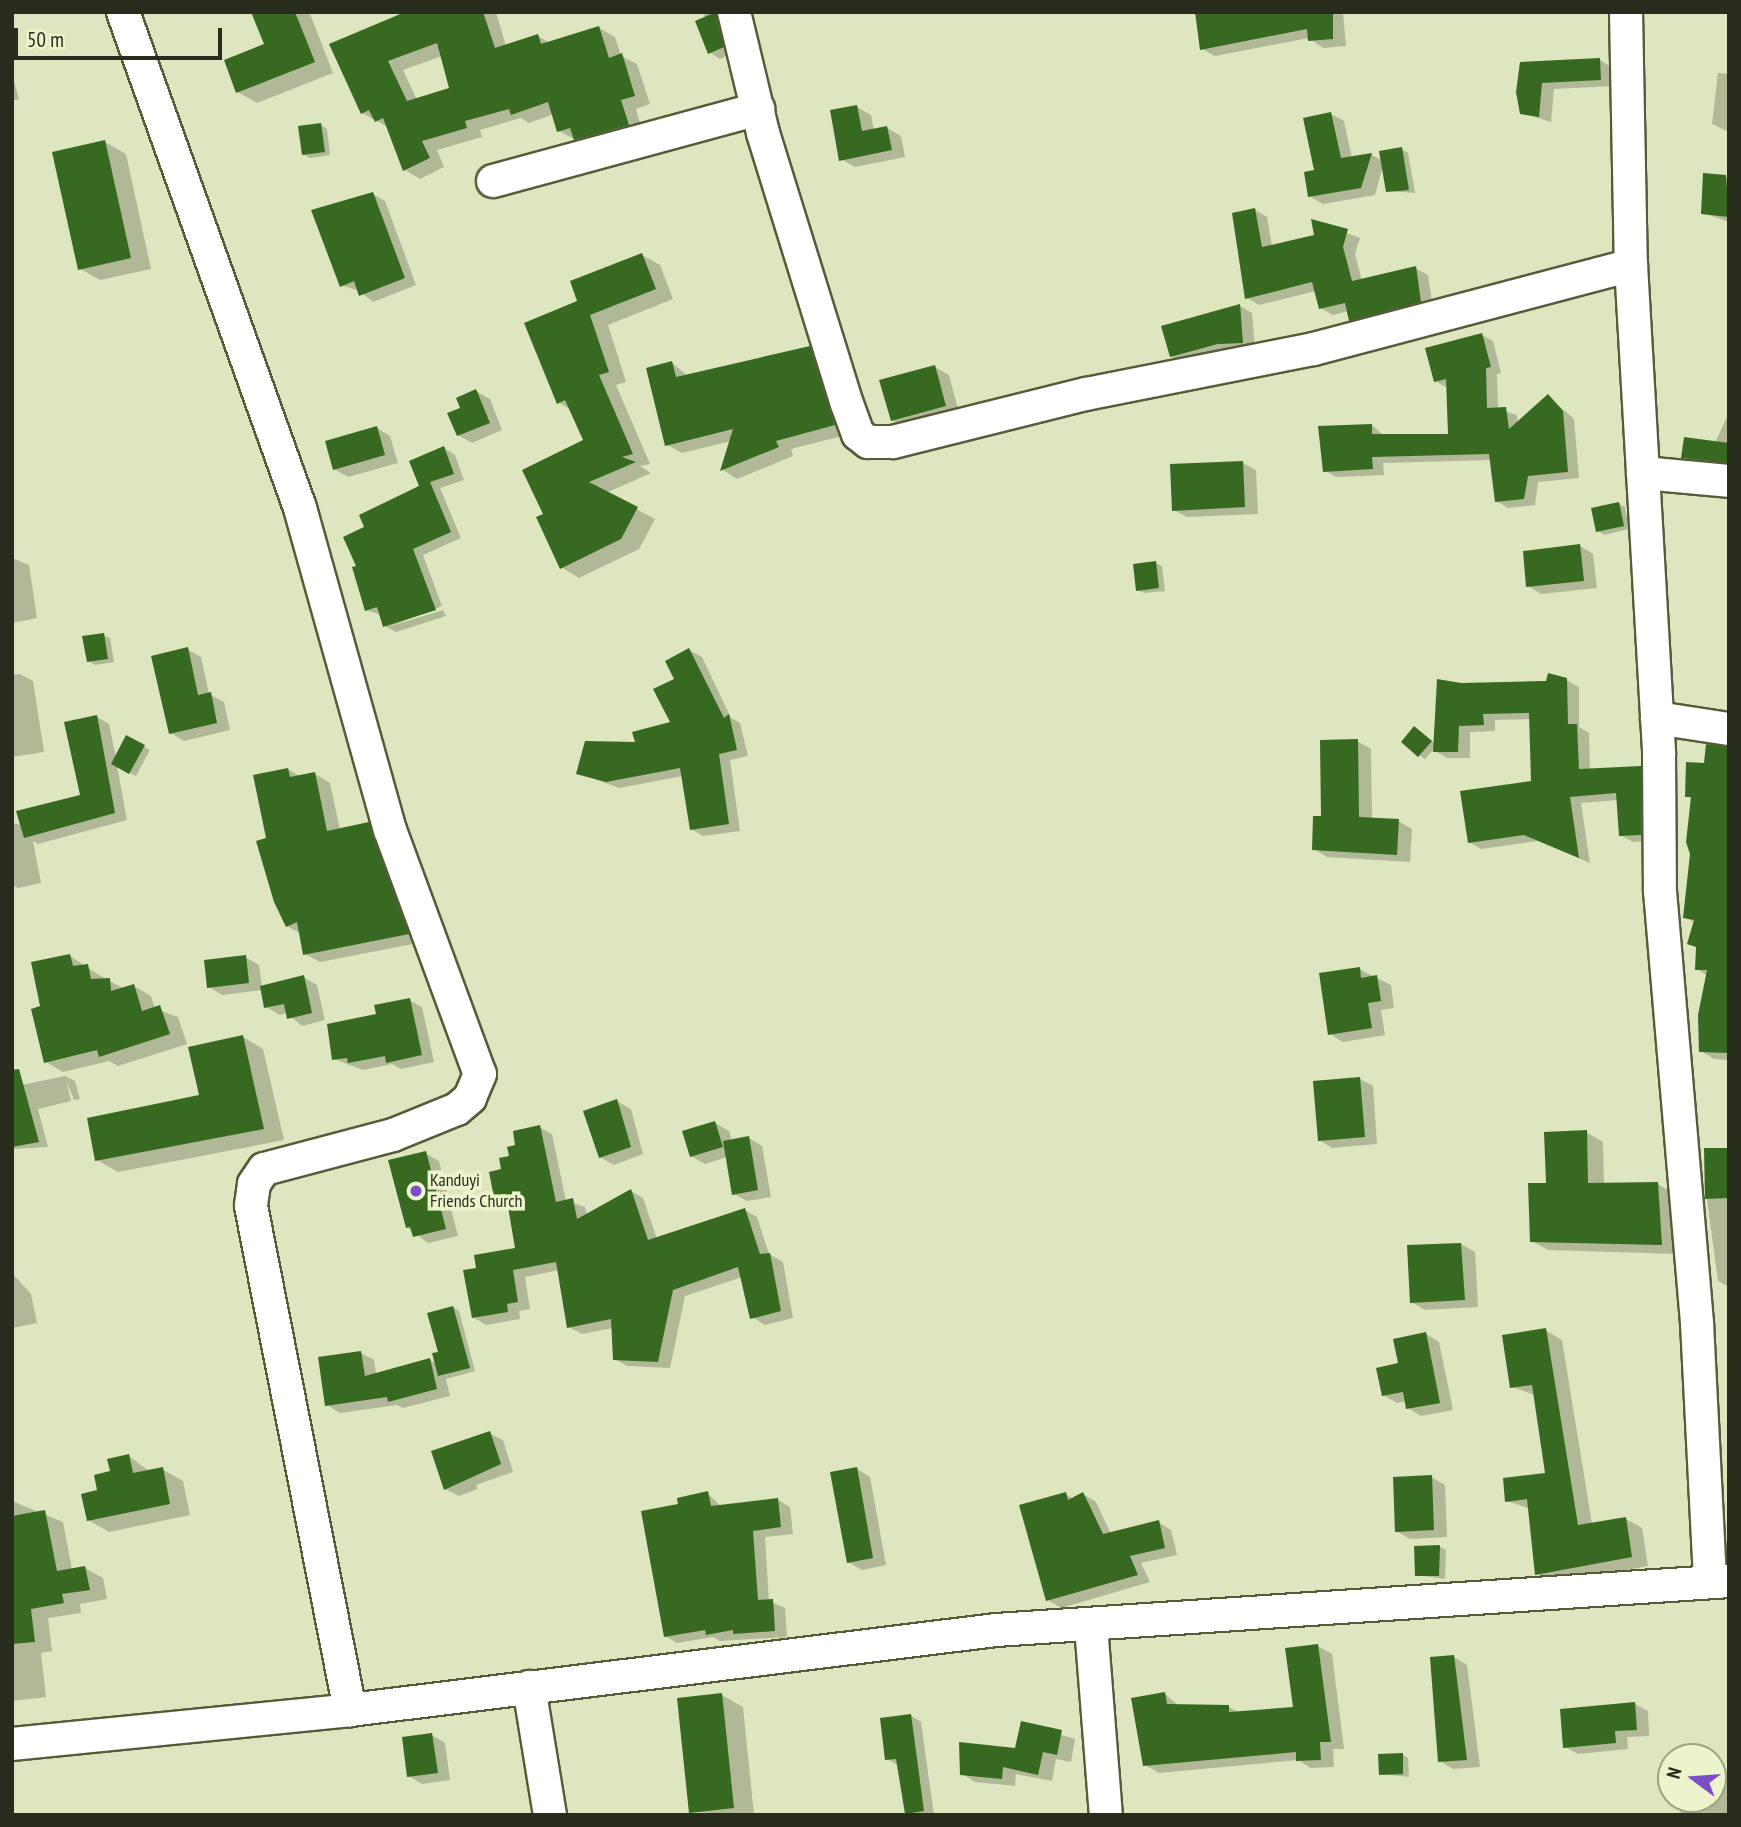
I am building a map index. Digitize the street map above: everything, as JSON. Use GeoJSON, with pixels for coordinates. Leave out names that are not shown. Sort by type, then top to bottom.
{"type":"FeatureCollection","features":[{"type":"Feature","properties":{"kind":"street"},"geometry":{"type":"LineString","coordinates":[[123,12],[300,508],[390,830],[480,1074],[474,1092],[457,1109],[393,1135],[264,1170],[254,1184],[251,1206],[350,1710]]}},
{"type":"Feature","properties":{"kind":"street"},"geometry":{"type":"LineString","coordinates":[[734,12],[758,109],[847,404],[858,434],[868,442],[893,442],[1086,394],[1314,349],[1632,265]]}},
{"type":"Feature","properties":{"kind":"street"},"geometry":{"type":"LineString","coordinates":[[12,1744],[350,1710],[996,1630],[1091,1626],[1720,1581],[1660,891],[1657,718],[1632,265],[1626,12]]}},
{"type":"Feature","properties":{"kind":"street"},"geometry":{"type":"LineString","coordinates":[[493,181],[758,109]]}},
{"type":"Feature","properties":{"kind":"street"},"geometry":{"type":"LineString","coordinates":[[1643,473],[1729,481]]}},
{"type":"Feature","properties":{"kind":"street"},"geometry":{"type":"LineString","coordinates":[[1657,718],[1729,729]]}},
{"type":"Feature","properties":{"kind":"street"},"geometry":{"type":"LineString","coordinates":[[1091,1626],[1106,1815]]}},
{"type":"Feature","properties":{"kind":"street"},"geometry":{"type":"LineString","coordinates":[[529,1687],[550,1815]]}},
{"type":"Feature","properties":{"kind":"building"},"geometry":{"type":"Polygon","coordinates":[[[251,12],[295,12],[315,62],[236,93],[224,60],[264,44],[251,12]]]}},
{"type":"Feature","properties":{"kind":"building"},"geometry":{"type":"Polygon","coordinates":[[[405,12],[483,12],[495,48],[538,34],[541,44],[599,26],[609,58],[622,53],[635,96],[621,100],[629,125],[574,140],[570,128],[557,132],[548,102],[511,115],[509,109],[465,121],[467,128],[422,141],[430,158],[403,171],[383,118],[375,122],[369,110],[361,114],[329,44],[405,12]],[[437,43],[388,61],[407,101],[449,88],[437,43]]]}},
{"type":"Feature","properties":{"kind":"building"},"geometry":{"type":"Polygon","coordinates":[[[716,12],[724,47],[708,54],[695,21],[716,12]]]}},
{"type":"Feature","properties":{"kind":"building"},"geometry":{"type":"Polygon","coordinates":[[[1195,12],[1333,12],[1333,39],[1308,41],[1307,29],[1200,50],[1195,12]]]}},
{"type":"Feature","properties":{"kind":"building"},"geometry":{"type":"Polygon","coordinates":[[[1600,58],[1601,80],[1542,83],[1539,117],[1520,114],[1516,92],[1520,62],[1600,58]]]}},
{"type":"Feature","properties":{"kind":"building"},"geometry":{"type":"Polygon","coordinates":[[[857,105],[862,131],[887,126],[892,150],[839,161],[830,110],[857,105]]]}},
{"type":"Feature","properties":{"kind":"building"},"geometry":{"type":"Polygon","coordinates":[[[1331,112],[1341,158],[1372,153],[1361,188],[1308,197],[1304,172],[1314,170],[1303,118],[1331,112]]]}},
{"type":"Feature","properties":{"kind":"building"},"geometry":{"type":"Polygon","coordinates":[[[321,123],[325,152],[302,155],[298,126],[321,123]]]}},
{"type":"Feature","properties":{"kind":"building"},"geometry":{"type":"Polygon","coordinates":[[[105,140],[131,258],[78,270],[52,152],[105,140]]]}},
{"type":"Feature","properties":{"kind":"building"},"geometry":{"type":"Polygon","coordinates":[[[1402,147],[1409,190],[1386,192],[1379,151],[1402,147]]]}},
{"type":"Feature","properties":{"kind":"building"},"geometry":{"type":"Polygon","coordinates":[[[1703,173],[1726,175],[1729,217],[1701,214],[1703,173]]]}},
{"type":"Feature","properties":{"kind":"building"},"geometry":{"type":"Polygon","coordinates":[[[373,192],[405,278],[359,296],[354,281],[340,287],[311,210],[373,192]]]}},
{"type":"Feature","properties":{"kind":"building"},"geometry":{"type":"Polygon","coordinates":[[[1255,208],[1262,247],[1314,235],[1311,219],[1348,229],[1343,247],[1352,281],[1416,266],[1421,302],[1349,321],[1345,303],[1319,309],[1312,282],[1245,299],[1232,213],[1255,208]]]}},
{"type":"Feature","properties":{"kind":"building"},"geometry":{"type":"Polygon","coordinates":[[[642,253],[656,289],[590,315],[609,372],[599,375],[633,454],[622,457],[636,462],[589,482],[638,507],[621,539],[560,569],[536,517],[543,514],[522,470],[583,440],[565,400],[557,404],[524,323],[577,301],[570,281],[642,253]]]}},
{"type":"Feature","properties":{"kind":"building"},"geometry":{"type":"Polygon","coordinates":[[[1240,304],[1243,343],[1218,344],[1170,357],[1161,326],[1240,304]]]}},
{"type":"Feature","properties":{"kind":"building"},"geometry":{"type":"Polygon","coordinates":[[[1482,333],[1491,367],[1486,368],[1487,408],[1506,407],[1509,429],[1548,394],[1563,411],[1568,472],[1528,476],[1524,499],[1495,502],[1489,454],[1372,457],[1373,469],[1323,472],[1318,426],[1372,424],[1372,434],[1448,434],[1446,379],[1434,382],[1425,348],[1482,333]]]}},
{"type":"Feature","properties":{"kind":"building"},"geometry":{"type":"Polygon","coordinates":[[[810,346],[835,425],[776,441],[779,447],[720,471],[733,429],[665,446],[646,368],[672,361],[676,377],[810,346]]]}},
{"type":"Feature","properties":{"kind":"building"},"geometry":{"type":"Polygon","coordinates":[[[935,365],[946,406],[891,421],[879,380],[935,365]]]}},
{"type":"Feature","properties":{"kind":"building"},"geometry":{"type":"Polygon","coordinates":[[[476,389],[490,423],[457,436],[447,413],[460,408],[456,398],[476,389]]]}},
{"type":"Feature","properties":{"kind":"building"},"geometry":{"type":"Polygon","coordinates":[[[377,426],[385,455],[333,470],[325,441],[377,426]]]}},
{"type":"Feature","properties":{"kind":"building"},"geometry":{"type":"Polygon","coordinates":[[[1684,437],[1729,443],[1729,463],[1681,458],[1684,437]]]}},
{"type":"Feature","properties":{"kind":"building"},"geometry":{"type":"Polygon","coordinates":[[[444,446],[454,474],[430,482],[451,532],[413,549],[436,610],[383,627],[377,607],[365,611],[352,567],[356,566],[343,537],[364,527],[359,515],[419,486],[409,461],[444,446]]]}},
{"type":"Feature","properties":{"kind":"building"},"geometry":{"type":"Polygon","coordinates":[[[1243,461],[1245,507],[1172,511],[1170,464],[1243,461]]]}},
{"type":"Feature","properties":{"kind":"building"},"geometry":{"type":"Polygon","coordinates":[[[1619,502],[1624,526],[1596,532],[1591,508],[1619,502]]]}},
{"type":"Feature","properties":{"kind":"building"},"geometry":{"type":"Polygon","coordinates":[[[1580,544],[1584,581],[1526,587],[1523,551],[1580,544]]]}},
{"type":"Feature","properties":{"kind":"building"},"geometry":{"type":"Polygon","coordinates":[[[1156,561],[1159,588],[1136,591],[1133,564],[1156,561]]]}},
{"type":"Feature","properties":{"kind":"building"},"geometry":{"type":"Polygon","coordinates":[[[104,633],[108,659],[87,662],[82,636],[104,633]]]}},
{"type":"Feature","properties":{"kind":"building"},"geometry":{"type":"Polygon","coordinates":[[[188,647],[198,695],[211,692],[217,723],[169,734],[151,656],[188,647]]]}},
{"type":"Feature","properties":{"kind":"building"},"geometry":{"type":"Polygon","coordinates":[[[689,648],[724,718],[729,714],[737,750],[719,754],[729,824],[690,830],[680,768],[606,782],[576,774],[585,741],[635,742],[632,732],[670,722],[653,689],[674,679],[665,661],[689,648]]]}},
{"type":"Feature","properties":{"kind":"building"},"geometry":{"type":"Polygon","coordinates":[[[1548,673],[1567,678],[1568,724],[1577,724],[1579,769],[1641,766],[1641,835],[1619,836],[1616,793],[1570,797],[1579,858],[1524,835],[1468,843],[1460,791],[1531,781],[1529,713],[1483,714],[1484,725],[1459,726],[1458,752],[1433,752],[1437,679],[1461,683],[1546,681],[1548,673]]]}},
{"type":"Feature","properties":{"kind":"building"},"geometry":{"type":"Polygon","coordinates":[[[97,715],[115,813],[24,838],[16,811],[80,795],[64,722],[97,715]]]}},
{"type":"Feature","properties":{"kind":"building"},"geometry":{"type":"Polygon","coordinates":[[[1414,726],[1432,741],[1418,757],[1401,742],[1414,726]]]}},
{"type":"Feature","properties":{"kind":"building"},"geometry":{"type":"Polygon","coordinates":[[[126,735],[145,745],[129,774],[111,764],[126,735]]]}},
{"type":"Feature","properties":{"kind":"building"},"geometry":{"type":"Polygon","coordinates":[[[1358,739],[1359,817],[1399,819],[1397,855],[1312,850],[1313,816],[1321,816],[1320,740],[1358,739]]]}},
{"type":"Feature","properties":{"kind":"building"},"geometry":{"type":"Polygon","coordinates":[[[1706,744],[1729,747],[1729,1053],[1699,1052],[1698,1015],[1707,970],[1695,970],[1696,947],[1687,944],[1694,920],[1683,918],[1690,854],[1686,842],[1691,797],[1685,797],[1686,762],[1704,763],[1706,744]]]}},
{"type":"Feature","properties":{"kind":"building"},"geometry":{"type":"Polygon","coordinates":[[[288,768],[290,777],[315,772],[327,831],[369,822],[409,934],[303,955],[297,922],[286,927],[274,902],[256,841],[266,838],[253,775],[288,768]]]}},
{"type":"Feature","properties":{"kind":"building"},"geometry":{"type":"Polygon","coordinates":[[[70,954],[73,966],[88,964],[91,979],[110,978],[111,991],[134,984],[142,1011],[160,1005],[170,1034],[99,1057],[97,1050],[44,1063],[31,1009],[40,1006],[31,962],[70,954]]]}},
{"type":"Feature","properties":{"kind":"building"},"geometry":{"type":"Polygon","coordinates":[[[246,955],[249,983],[207,988],[204,960],[246,955]]]}},
{"type":"Feature","properties":{"kind":"building"},"geometry":{"type":"Polygon","coordinates":[[[1360,967],[1361,978],[1377,975],[1381,1001],[1368,1003],[1372,1028],[1328,1035],[1319,973],[1360,967]]]}},
{"type":"Feature","properties":{"kind":"building"},"geometry":{"type":"Polygon","coordinates":[[[304,975],[312,1013],[287,1019],[284,1004],[264,1008],[260,986],[304,975]]]}},
{"type":"Feature","properties":{"kind":"building"},"geometry":{"type":"Polygon","coordinates":[[[410,998],[422,1055],[386,1063],[385,1056],[348,1063],[347,1058],[332,1060],[327,1024],[376,1014],[374,1005],[410,998]]]}},
{"type":"Feature","properties":{"kind":"building"},"geometry":{"type":"Polygon","coordinates":[[[243,1035],[264,1129],[95,1161],[87,1118],[199,1095],[188,1047],[243,1035]]]}},
{"type":"Feature","properties":{"kind":"building"},"geometry":{"type":"Polygon","coordinates":[[[19,1069],[39,1142],[12,1147],[12,1070],[19,1069]]]}},
{"type":"Feature","properties":{"kind":"building"},"geometry":{"type":"Polygon","coordinates":[[[1360,1077],[1365,1137],[1318,1141],[1313,1081],[1360,1077]]]}},
{"type":"Feature","properties":{"kind":"building"},"geometry":{"type":"Polygon","coordinates":[[[617,1099],[631,1147],[599,1158],[583,1111],[617,1099]]]}},
{"type":"Feature","properties":{"kind":"building"},"geometry":{"type":"Polygon","coordinates":[[[715,1121],[723,1147],[690,1157],[682,1131],[715,1121]]]}},
{"type":"Feature","properties":{"kind":"building"},"geometry":{"type":"Polygon","coordinates":[[[540,1125],[556,1202],[573,1198],[577,1219],[631,1189],[648,1240],[745,1208],[760,1254],[770,1253],[781,1311],[750,1319],[738,1267],[673,1290],[658,1362],[613,1360],[611,1319],[567,1328],[556,1262],[513,1270],[518,1302],[507,1304],[508,1312],[472,1318],[463,1270],[476,1268],[474,1255],[515,1248],[506,1195],[494,1198],[489,1172],[501,1169],[499,1158],[509,1156],[507,1147],[515,1145],[513,1131],[540,1125]]]}},
{"type":"Feature","properties":{"kind":"building"},"geometry":{"type":"Polygon","coordinates":[[[1587,1130],[1588,1183],[1658,1182],[1662,1245],[1530,1242],[1528,1183],[1546,1183],[1544,1132],[1587,1130]]]}},
{"type":"Feature","properties":{"kind":"building"},"geometry":{"type":"Polygon","coordinates":[[[749,1136],[758,1190],[732,1195],[723,1141],[749,1136]]]}},
{"type":"Feature","properties":{"kind":"building"},"geometry":{"type":"Polygon","coordinates":[[[1704,1148],[1729,1148],[1729,1198],[1705,1199],[1704,1148]]]}},
{"type":"Feature","properties":{"kind":"building","name":"Kanduyi Friends Church"},"geometry":{"type":"Polygon","coordinates":[[[426,1151],[446,1229],[413,1237],[410,1227],[406,1228],[388,1160],[426,1151]]]}},
{"type":"Feature","properties":{"kind":"building"},"geometry":{"type":"Polygon","coordinates":[[[1461,1243],[1465,1300],[1410,1303],[1407,1245],[1461,1243]]]}},
{"type":"Feature","properties":{"kind":"building"},"geometry":{"type":"Polygon","coordinates":[[[453,1306],[470,1368],[438,1376],[432,1353],[438,1352],[427,1313],[453,1306]]]}},
{"type":"Feature","properties":{"kind":"building"},"geometry":{"type":"Polygon","coordinates":[[[1546,1328],[1578,1525],[1626,1517],[1632,1557],[1535,1575],[1527,1499],[1505,1502],[1503,1478],[1545,1473],[1532,1385],[1510,1388],[1502,1335],[1546,1328]]]}},
{"type":"Feature","properties":{"kind":"building"},"geometry":{"type":"Polygon","coordinates":[[[1426,1332],[1440,1403],[1406,1409],[1403,1392],[1382,1396],[1376,1368],[1398,1363],[1393,1339],[1426,1332]]]}},
{"type":"Feature","properties":{"kind":"building"},"geometry":{"type":"Polygon","coordinates":[[[361,1351],[365,1376],[430,1358],[437,1389],[388,1402],[387,1397],[325,1406],[318,1357],[361,1351]]]}},
{"type":"Feature","properties":{"kind":"building"},"geometry":{"type":"Polygon","coordinates":[[[490,1431],[501,1464],[444,1490],[431,1451],[490,1431]]]}},
{"type":"Feature","properties":{"kind":"building"},"geometry":{"type":"Polygon","coordinates":[[[129,1454],[133,1473],[163,1467],[170,1504],[87,1521],[81,1494],[97,1490],[94,1475],[110,1471],[107,1459],[129,1454]]]}},
{"type":"Feature","properties":{"kind":"building"},"geometry":{"type":"Polygon","coordinates":[[[857,1467],[873,1558],[847,1563],[830,1472],[857,1467]]]}},
{"type":"Feature","properties":{"kind":"building"},"geometry":{"type":"Polygon","coordinates":[[[1432,1475],[1434,1530],[1395,1532],[1393,1477],[1432,1475]]]}},
{"type":"Feature","properties":{"kind":"building"},"geometry":{"type":"Polygon","coordinates":[[[708,1491],[711,1506],[778,1498],[781,1527],[753,1531],[758,1600],[773,1599],[775,1631],[733,1634],[733,1630],[706,1635],[705,1630],[664,1637],[641,1511],[678,1504],[677,1498],[708,1491]]]}},
{"type":"Feature","properties":{"kind":"building"},"geometry":{"type":"Polygon","coordinates":[[[1066,1492],[1068,1500],[1083,1492],[1103,1534],[1159,1520],[1165,1548],[1130,1556],[1138,1575],[1046,1601],[1019,1505],[1066,1492]]]}},
{"type":"Feature","properties":{"kind":"building"},"geometry":{"type":"Polygon","coordinates":[[[45,1510],[57,1571],[85,1566],[90,1590],[62,1594],[64,1603],[31,1609],[35,1642],[12,1644],[12,1516],[45,1510]]]}},
{"type":"Feature","properties":{"kind":"building"},"geometry":{"type":"Polygon","coordinates":[[[1440,1545],[1439,1576],[1415,1576],[1414,1546],[1440,1545]]]}},
{"type":"Feature","properties":{"kind":"building"},"geometry":{"type":"Polygon","coordinates":[[[1318,1644],[1331,1742],[1320,1742],[1321,1760],[1296,1761],[1296,1752],[1143,1766],[1131,1698],[1165,1692],[1167,1704],[1229,1705],[1229,1712],[1293,1707],[1285,1648],[1318,1644]]]}},
{"type":"Feature","properties":{"kind":"building"},"geometry":{"type":"Polygon","coordinates":[[[1454,1655],[1467,1760],[1438,1762],[1430,1657],[1454,1655]]]}},
{"type":"Feature","properties":{"kind":"building"},"geometry":{"type":"Polygon","coordinates":[[[722,1693],[734,1808],[689,1813],[677,1698],[722,1693]]]}},
{"type":"Feature","properties":{"kind":"building"},"geometry":{"type":"Polygon","coordinates":[[[1635,1702],[1637,1730],[1615,1731],[1616,1743],[1563,1748],[1560,1709],[1635,1702]]]}},
{"type":"Feature","properties":{"kind":"building"},"geometry":{"type":"Polygon","coordinates":[[[911,1714],[924,1811],[905,1814],[896,1759],[885,1760],[880,1718],[911,1714]]]}},
{"type":"Feature","properties":{"kind":"building"},"geometry":{"type":"Polygon","coordinates":[[[1021,1721],[1062,1730],[1057,1755],[1043,1752],[1038,1775],[1003,1767],[1002,1779],[960,1775],[959,1742],[1015,1748],[1021,1721]]]}},
{"type":"Feature","properties":{"kind":"building"},"geometry":{"type":"Polygon","coordinates":[[[432,1733],[438,1773],[407,1777],[402,1737],[432,1733]]]}},
{"type":"Feature","properties":{"kind":"building"},"geometry":{"type":"Polygon","coordinates":[[[1403,1753],[1403,1774],[1379,1775],[1378,1754],[1403,1753]]]}},
{"type":"Feature","properties":{"kind":"place","name":"Kanduyi Friends Church"},"geometry":{"type":"Point","coordinates":[416,1191]}}]}
